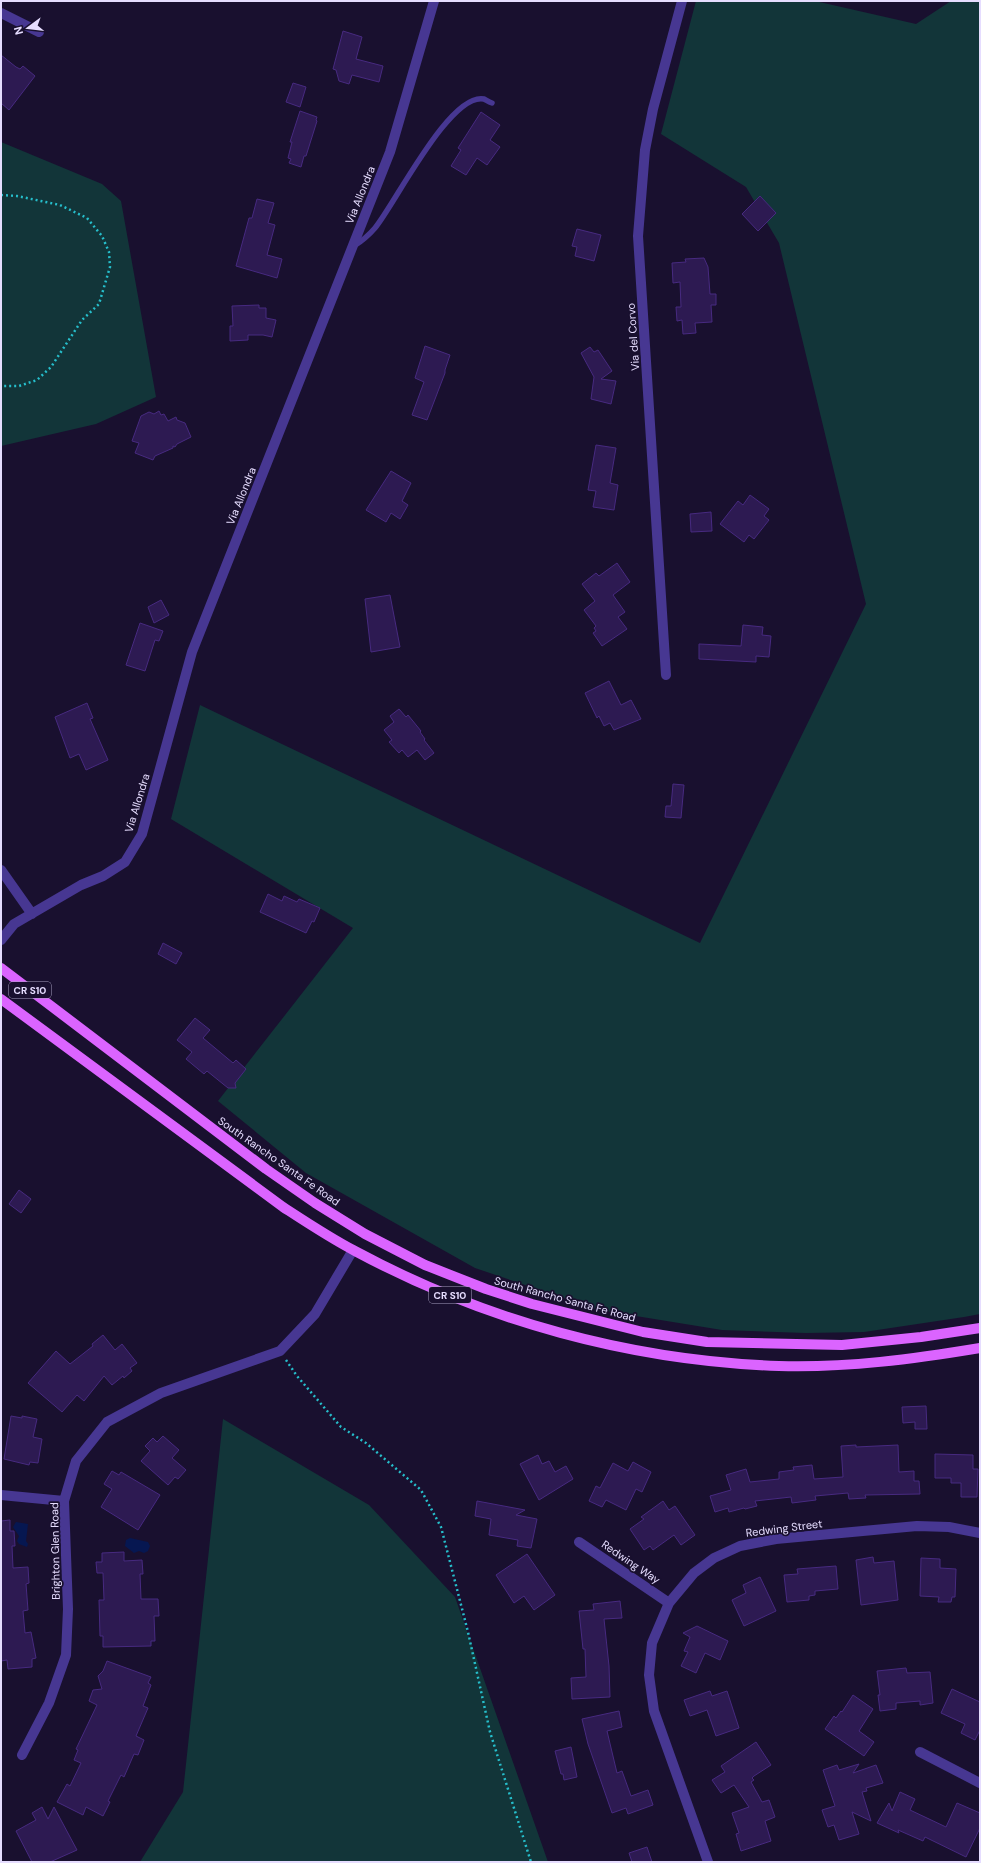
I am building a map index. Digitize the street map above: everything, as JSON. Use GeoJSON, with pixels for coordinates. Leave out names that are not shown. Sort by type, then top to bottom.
{"type":"FeatureCollection","features":[{"type":"Feature","properties":{"kind":"main road","name":"South Rancho Santa Fe Road"},"geometry":{"type":"LineString","coordinates":[[1,968],[266,1169],[314,1203],[365,1234],[426,1265],[486,1289],[532,1304],[643,1332],[707,1342],[776,1345],[842,1345],[921,1337],[980,1328]]}},
{"type":"Feature","properties":{"kind":"main road","name":"CR S10"},"geometry":{"type":"LineString","coordinates":[[1,999],[283,1207],[353,1250],[414,1280],[484,1308],[572,1337],[648,1353],[780,1366],[874,1363],[923,1358],[980,1348]]}},
{"type":"Feature","properties":{"kind":"street","name":"Via Allondra"},"geometry":{"type":"LineString","coordinates":[[1,940],[14,924],[81,885],[103,876],[125,862],[142,834],[192,652],[390,152],[434,1]]}},
{"type":"Feature","properties":{"kind":"street","name":"Via del Corvo"},"geometry":{"type":"LineString","coordinates":[[666,675],[638,236],[645,150],[650,122],[682,1]]}},
{"type":"Feature","properties":{"kind":"street"},"geometry":{"type":"LineString","coordinates":[[1,13],[39,32]]}},
{"type":"Feature","properties":{"kind":"street"},"geometry":{"type":"LineString","coordinates":[[1,870],[32,914]]}},
{"type":"Feature","properties":{"kind":"street","name":"Brighton Glen Road"},"geometry":{"type":"LineString","coordinates":[[22,1755],[49,1703],[66,1655],[68,1609],[64,1501],[76,1461],[107,1422],[161,1393],[280,1351],[315,1314],[353,1250]]}},
{"type":"Feature","properties":{"kind":"street"},"geometry":{"type":"LineString","coordinates":[[1,1495],[64,1501]]}},
{"type":"Feature","properties":{"kind":"street","name":"Redwing Street"},"geometry":{"type":"LineString","coordinates":[[708,1862],[654,1711],[649,1675],[652,1644],[669,1603],[694,1573],[714,1558],[740,1546],[776,1539],[917,1526],[949,1527],[980,1532]]}},
{"type":"Feature","properties":{"kind":"street","name":"Redwing Way"},"geometry":{"type":"LineString","coordinates":[[579,1542],[669,1603]]}},
{"type":"Feature","properties":{"kind":"street"},"geometry":{"type":"LineString","coordinates":[[920,1752],[980,1783]]}},
{"type":"Feature","properties":{"kind":"lane"},"geometry":{"type":"LineString","coordinates":[[352,247],[362,241],[375,229],[428,146],[449,118],[470,102],[483,99],[492,103]]}},
{"type":"Feature","properties":{"kind":"path"},"geometry":{"type":"LineString","coordinates":[[1,195],[17,196],[60,206],[87,218],[102,236],[108,252],[110,267],[99,304],[82,320],[51,366],[36,380],[19,386],[1,386]]}},
{"type":"Feature","properties":{"kind":"path"},"geometry":{"type":"LineString","coordinates":[[280,1351],[297,1376],[341,1427],[366,1443],[421,1490],[440,1527],[468,1632],[490,1732],[530,1862]]}},
{"type":"Feature","properties":{"kind":"green space"},"geometry":{"type":"Polygon","coordinates":[[[696,1],[815,1],[916,24],[951,1],[980,1],[980,1314],[864,1332],[806,1333],[722,1330],[599,1310],[475,1268],[306,1173],[218,1101],[353,928],[171,819],[200,705],[700,943],[866,604],[779,243],[746,187],[661,134],[696,1]]]}},
{"type":"Feature","properties":{"kind":"green space"},"geometry":{"type":"Polygon","coordinates":[[[1,142],[102,184],[121,201],[156,397],[96,424],[1,446],[1,142]]]}},
{"type":"Feature","properties":{"kind":"green space"},"geometry":{"type":"Polygon","coordinates":[[[223,1419],[369,1505],[455,1597],[548,1862],[140,1862],[183,1792],[223,1419]]]}},
{"type":"Feature","properties":{"kind":"shaded area"},"geometry":{"type":"Polygon","coordinates":[[[16,1522],[28,1524],[26,1541],[28,1544],[27,1547],[19,1544],[17,1541],[19,1536],[13,1527],[16,1522]]]}},
{"type":"Feature","properties":{"kind":"shaded area"},"geometry":{"type":"Polygon","coordinates":[[[130,1538],[148,1542],[150,1546],[148,1551],[144,1553],[139,1551],[134,1553],[125,1546],[126,1540],[130,1538]]]}},
{"type":"Feature","properties":{"kind":"building"},"geometry":{"type":"Polygon","coordinates":[[[343,31],[362,37],[356,59],[383,66],[379,82],[352,75],[349,84],[339,81],[336,70],[333,69],[343,31]]]}},
{"type":"Feature","properties":{"kind":"building"},"geometry":{"type":"Polygon","coordinates":[[[1,55],[16,67],[20,69],[23,66],[35,76],[9,110],[1,103],[1,55]]]}},
{"type":"Feature","properties":{"kind":"building"},"geometry":{"type":"Polygon","coordinates":[[[293,83],[306,87],[300,107],[286,102],[293,83]]]}},
{"type":"Feature","properties":{"kind":"building"},"geometry":{"type":"Polygon","coordinates":[[[300,111],[317,117],[306,156],[304,156],[301,167],[289,163],[291,159],[288,158],[292,142],[290,142],[300,111]]]}},
{"type":"Feature","properties":{"kind":"building"},"geometry":{"type":"Polygon","coordinates":[[[481,112],[500,125],[490,140],[500,147],[487,165],[477,158],[466,175],[451,166],[461,150],[458,148],[481,112]]]}},
{"type":"Feature","properties":{"kind":"building"},"geometry":{"type":"Polygon","coordinates":[[[760,196],[776,213],[758,231],[742,214],[760,196]]]}},
{"type":"Feature","properties":{"kind":"building"},"geometry":{"type":"Polygon","coordinates":[[[257,199],[274,203],[268,223],[275,225],[267,255],[282,259],[277,278],[236,266],[249,218],[252,218],[257,199]]]}},
{"type":"Feature","properties":{"kind":"building"},"geometry":{"type":"Polygon","coordinates":[[[577,229],[601,235],[594,261],[575,256],[577,247],[572,246],[577,229]]]}},
{"type":"Feature","properties":{"kind":"building"},"geometry":{"type":"Polygon","coordinates":[[[704,258],[708,267],[710,294],[716,294],[716,305],[711,305],[712,322],[695,323],[696,333],[683,334],[682,320],[677,321],[676,307],[681,307],[680,282],[673,283],[672,263],[686,262],[685,259],[704,258]]]}},
{"type":"Feature","properties":{"kind":"building"},"geometry":{"type":"Polygon","coordinates":[[[259,305],[259,308],[266,308],[266,318],[276,320],[272,337],[263,335],[248,335],[248,340],[230,341],[230,326],[233,326],[232,306],[259,305]]]}},
{"type":"Feature","properties":{"kind":"building"},"geometry":{"type":"Polygon","coordinates":[[[425,346],[450,355],[445,373],[427,420],[412,415],[424,382],[415,378],[425,346]]]}},
{"type":"Feature","properties":{"kind":"building"},"geometry":{"type":"Polygon","coordinates":[[[590,347],[594,352],[598,350],[612,371],[601,379],[616,381],[611,404],[591,399],[594,377],[581,353],[590,347]]]}},
{"type":"Feature","properties":{"kind":"building"},"geometry":{"type":"Polygon","coordinates":[[[159,411],[161,415],[164,414],[168,421],[176,417],[177,420],[185,423],[191,437],[177,444],[175,447],[173,446],[173,448],[155,456],[153,460],[135,453],[139,443],[132,441],[141,416],[149,412],[154,414],[159,411]]]}},
{"type":"Feature","properties":{"kind":"building"},"geometry":{"type":"Polygon","coordinates":[[[596,445],[616,448],[610,483],[618,485],[614,510],[593,507],[596,491],[588,490],[596,445]]]}},
{"type":"Feature","properties":{"kind":"building"},"geometry":{"type":"Polygon","coordinates":[[[391,471],[411,483],[402,501],[408,505],[400,519],[391,513],[386,522],[366,510],[391,471]]]}},
{"type":"Feature","properties":{"kind":"building"},"geometry":{"type":"Polygon","coordinates":[[[750,495],[769,509],[764,516],[769,520],[754,539],[749,535],[744,542],[720,524],[738,501],[743,505],[750,495]]]}},
{"type":"Feature","properties":{"kind":"building"},"geometry":{"type":"Polygon","coordinates":[[[711,512],[712,531],[691,532],[690,514],[711,512]]]}},
{"type":"Feature","properties":{"kind":"building"},"geometry":{"type":"Polygon","coordinates":[[[617,563],[630,582],[613,595],[625,612],[618,617],[627,629],[602,646],[593,633],[596,631],[594,628],[596,626],[584,610],[595,601],[582,584],[596,573],[599,576],[617,563]]]}},
{"type":"Feature","properties":{"kind":"building"},"geometry":{"type":"Polygon","coordinates":[[[390,595],[400,647],[371,652],[365,599],[390,595]]]}},
{"type":"Feature","properties":{"kind":"building"},"geometry":{"type":"Polygon","coordinates":[[[161,600],[169,615],[154,623],[148,607],[161,600]]]}},
{"type":"Feature","properties":{"kind":"building"},"geometry":{"type":"Polygon","coordinates":[[[140,623],[163,631],[159,641],[155,640],[145,671],[126,665],[140,623]]]}},
{"type":"Feature","properties":{"kind":"building"},"geometry":{"type":"Polygon","coordinates":[[[743,625],[763,627],[762,635],[771,636],[769,657],[756,656],[756,662],[699,659],[699,644],[741,646],[743,625]]]}},
{"type":"Feature","properties":{"kind":"building"},"geometry":{"type":"Polygon","coordinates":[[[609,681],[621,705],[631,700],[641,719],[614,730],[610,723],[604,726],[599,716],[597,718],[585,693],[609,681]]]}},
{"type":"Feature","properties":{"kind":"building"},"geometry":{"type":"Polygon","coordinates":[[[87,703],[93,718],[90,719],[108,760],[86,770],[79,754],[70,758],[55,717],[87,703]]]}},
{"type":"Feature","properties":{"kind":"building"},"geometry":{"type":"Polygon","coordinates":[[[399,709],[406,717],[408,715],[421,731],[420,732],[425,739],[424,740],[434,753],[425,760],[417,750],[408,757],[402,750],[399,753],[389,742],[392,740],[384,730],[394,722],[390,716],[399,709]]]}},
{"type":"Feature","properties":{"kind":"building"},"geometry":{"type":"Polygon","coordinates":[[[673,784],[684,785],[681,818],[665,817],[666,806],[671,806],[673,784]]]}},
{"type":"Feature","properties":{"kind":"building"},"geometry":{"type":"Polygon","coordinates":[[[268,894],[282,901],[284,896],[297,902],[299,899],[320,908],[314,922],[312,921],[306,933],[260,912],[268,894]]]}},
{"type":"Feature","properties":{"kind":"building"},"geometry":{"type":"Polygon","coordinates":[[[163,943],[182,953],[176,964],[158,954],[163,943]]]}},
{"type":"Feature","properties":{"kind":"building"},"geometry":{"type":"Polygon","coordinates":[[[195,1018],[210,1030],[203,1038],[233,1063],[236,1060],[246,1069],[235,1083],[236,1088],[228,1088],[207,1071],[204,1074],[186,1059],[192,1052],[177,1040],[195,1018]]]}},
{"type":"Feature","properties":{"kind":"building"},"geometry":{"type":"Polygon","coordinates":[[[19,1190],[31,1199],[21,1213],[9,1204],[19,1190]]]}},
{"type":"Feature","properties":{"kind":"building"},"geometry":{"type":"Polygon","coordinates":[[[103,1335],[115,1350],[122,1344],[137,1363],[130,1368],[132,1371],[124,1378],[123,1376],[112,1385],[104,1376],[84,1401],[77,1395],[62,1412],[28,1383],[56,1351],[70,1364],[93,1346],[92,1344],[103,1335]]]}},
{"type":"Feature","properties":{"kind":"building"},"geometry":{"type":"Polygon","coordinates":[[[926,1406],[927,1429],[915,1429],[915,1422],[903,1423],[902,1407],[926,1406]]]}},
{"type":"Feature","properties":{"kind":"building"},"geometry":{"type":"Polygon","coordinates":[[[11,1416],[22,1418],[22,1416],[37,1419],[33,1437],[42,1439],[38,1463],[30,1462],[29,1465],[4,1459],[11,1416]]]}},
{"type":"Feature","properties":{"kind":"building"},"geometry":{"type":"Polygon","coordinates":[[[163,1436],[179,1450],[172,1458],[186,1470],[178,1479],[175,1477],[168,1485],[141,1461],[150,1451],[145,1446],[153,1438],[157,1442],[163,1436]]]}},
{"type":"Feature","properties":{"kind":"building"},"geometry":{"type":"Polygon","coordinates":[[[856,1445],[856,1447],[898,1445],[899,1472],[914,1471],[914,1481],[919,1481],[920,1494],[865,1495],[866,1498],[849,1499],[848,1493],[815,1496],[816,1500],[792,1503],[791,1497],[755,1501],[757,1506],[729,1512],[728,1508],[715,1512],[710,1496],[731,1490],[726,1475],[746,1469],[750,1482],[779,1479],[779,1472],[794,1470],[793,1467],[812,1465],[814,1479],[843,1477],[841,1446],[856,1445]]]}},
{"type":"Feature","properties":{"kind":"building"},"geometry":{"type":"Polygon","coordinates":[[[935,1454],[973,1455],[973,1469],[978,1469],[977,1497],[961,1497],[961,1483],[951,1483],[951,1478],[935,1478],[935,1454]]]}},
{"type":"Feature","properties":{"kind":"building"},"geometry":{"type":"Polygon","coordinates":[[[538,1455],[542,1464],[549,1461],[555,1472],[566,1466],[573,1479],[539,1500],[520,1464],[538,1455]]]}},
{"type":"Feature","properties":{"kind":"building"},"geometry":{"type":"Polygon","coordinates":[[[633,1462],[651,1472],[642,1492],[636,1489],[626,1510],[606,1500],[602,1507],[589,1501],[596,1486],[600,1488],[613,1463],[628,1471],[633,1462]]]}},
{"type":"Feature","properties":{"kind":"building"},"geometry":{"type":"Polygon","coordinates":[[[112,1471],[119,1475],[121,1472],[160,1495],[138,1530],[101,1507],[112,1489],[104,1484],[112,1471]]]}},
{"type":"Feature","properties":{"kind":"building"},"geometry":{"type":"Polygon","coordinates":[[[477,1501],[525,1510],[516,1515],[537,1519],[531,1548],[517,1546],[518,1540],[489,1535],[491,1519],[475,1516],[477,1501]]]}},
{"type":"Feature","properties":{"kind":"building"},"geometry":{"type":"Polygon","coordinates":[[[663,1501],[669,1510],[675,1506],[695,1535],[681,1545],[674,1535],[653,1550],[650,1546],[644,1550],[630,1529],[644,1519],[641,1517],[663,1501]]]}},
{"type":"Feature","properties":{"kind":"building"},"geometry":{"type":"Polygon","coordinates":[[[10,1520],[10,1531],[14,1531],[15,1546],[12,1546],[13,1568],[28,1567],[29,1583],[26,1584],[28,1610],[23,1611],[25,1633],[31,1632],[36,1658],[32,1659],[32,1667],[8,1669],[7,1660],[1,1661],[1,1521],[10,1520]]]}},
{"type":"Feature","properties":{"kind":"building"},"geometry":{"type":"Polygon","coordinates":[[[124,1552],[124,1561],[142,1560],[143,1574],[140,1574],[141,1599],[158,1599],[159,1616],[154,1616],[155,1641],[151,1641],[151,1646],[103,1647],[103,1636],[100,1636],[99,1600],[104,1600],[103,1573],[97,1573],[96,1562],[102,1562],[102,1553],[124,1552]]]}},
{"type":"Feature","properties":{"kind":"building"},"geometry":{"type":"Polygon","coordinates":[[[527,1554],[555,1595],[534,1610],[524,1596],[514,1603],[496,1575],[527,1554]]]}},
{"type":"Feature","properties":{"kind":"building"},"geometry":{"type":"Polygon","coordinates":[[[873,1557],[874,1563],[894,1561],[898,1600],[861,1605],[856,1560],[873,1557]]]}},
{"type":"Feature","properties":{"kind":"building"},"geometry":{"type":"Polygon","coordinates":[[[921,1558],[940,1559],[940,1568],[956,1569],[955,1597],[952,1597],[951,1602],[938,1602],[939,1597],[920,1596],[921,1558]]]}},
{"type":"Feature","properties":{"kind":"building"},"geometry":{"type":"Polygon","coordinates":[[[836,1566],[838,1589],[815,1591],[815,1595],[809,1596],[809,1600],[787,1602],[784,1575],[798,1574],[797,1569],[836,1566]]]}},
{"type":"Feature","properties":{"kind":"building"},"geometry":{"type":"Polygon","coordinates":[[[760,1577],[776,1611],[744,1626],[732,1600],[746,1593],[743,1585],[760,1577]]]}},
{"type":"Feature","properties":{"kind":"building"},"geometry":{"type":"Polygon","coordinates":[[[620,1601],[622,1618],[604,1619],[609,1666],[610,1697],[572,1699],[571,1678],[586,1677],[585,1649],[583,1649],[579,1611],[594,1610],[593,1604],[620,1601]]]}},
{"type":"Feature","properties":{"kind":"building"},"geometry":{"type":"Polygon","coordinates":[[[697,1626],[728,1641],[720,1660],[705,1653],[696,1673],[681,1666],[688,1652],[684,1651],[690,1637],[683,1633],[697,1626]]]}},
{"type":"Feature","properties":{"kind":"building"},"geometry":{"type":"Polygon","coordinates":[[[107,1661],[151,1677],[148,1683],[151,1685],[143,1706],[148,1708],[136,1736],[144,1740],[138,1755],[134,1754],[124,1777],[121,1775],[108,1801],[110,1802],[103,1816],[86,1807],[83,1815],[57,1802],[67,1784],[70,1786],[81,1763],[74,1760],[78,1750],[76,1749],[97,1705],[89,1701],[93,1690],[102,1689],[98,1676],[103,1671],[107,1661]]]}},
{"type":"Feature","properties":{"kind":"building"},"geometry":{"type":"Polygon","coordinates":[[[906,1668],[907,1673],[930,1672],[933,1703],[920,1705],[920,1701],[896,1703],[896,1709],[880,1711],[877,1671],[906,1668]]]}},
{"type":"Feature","properties":{"kind":"building"},"geometry":{"type":"Polygon","coordinates":[[[952,1689],[980,1702],[980,1730],[975,1740],[961,1733],[965,1724],[941,1713],[952,1689]]]}},
{"type":"Feature","properties":{"kind":"building"},"geometry":{"type":"Polygon","coordinates":[[[710,1691],[712,1696],[727,1691],[739,1728],[716,1736],[707,1710],[690,1716],[684,1700],[710,1691]]]}},
{"type":"Feature","properties":{"kind":"building"},"geometry":{"type":"Polygon","coordinates":[[[853,1695],[873,1709],[859,1731],[874,1742],[864,1756],[825,1729],[834,1716],[836,1718],[841,1711],[842,1712],[853,1695]]]}},
{"type":"Feature","properties":{"kind":"building"},"geometry":{"type":"Polygon","coordinates":[[[619,1711],[622,1727],[607,1731],[617,1773],[622,1771],[631,1796],[648,1790],[653,1805],[628,1814],[626,1808],[612,1813],[588,1744],[582,1719],[619,1711]]]}},
{"type":"Feature","properties":{"kind":"building"},"geometry":{"type":"Polygon","coordinates":[[[756,1742],[771,1765],[754,1776],[752,1778],[754,1780],[751,1782],[762,1802],[769,1800],[775,1817],[765,1821],[771,1841],[741,1851],[736,1834],[739,1833],[732,1813],[749,1807],[734,1785],[721,1793],[712,1780],[725,1772],[721,1766],[756,1742]]]}},
{"type":"Feature","properties":{"kind":"building"},"geometry":{"type":"Polygon","coordinates":[[[571,1747],[577,1777],[564,1780],[555,1751],[571,1747]]]}},
{"type":"Feature","properties":{"kind":"building"},"geometry":{"type":"Polygon","coordinates":[[[859,1764],[853,1773],[876,1765],[883,1783],[866,1788],[867,1791],[862,1792],[871,1821],[852,1812],[859,1834],[839,1840],[834,1825],[828,1827],[822,1810],[835,1806],[823,1770],[837,1765],[839,1770],[859,1764]]]}},
{"type":"Feature","properties":{"kind":"building"},"geometry":{"type":"Polygon","coordinates":[[[900,1792],[915,1799],[910,1810],[946,1827],[957,1803],[980,1813],[980,1828],[966,1857],[925,1837],[923,1841],[898,1830],[899,1833],[877,1823],[889,1803],[892,1811],[900,1792]]]}},
{"type":"Feature","properties":{"kind":"building"},"geometry":{"type":"Polygon","coordinates":[[[42,1807],[48,1819],[54,1807],[77,1850],[50,1862],[32,1862],[16,1831],[36,1820],[32,1813],[42,1807]]]}},
{"type":"Feature","properties":{"kind":"building"},"geometry":{"type":"Polygon","coordinates":[[[647,1847],[652,1862],[632,1862],[629,1853],[647,1847]]]}}]}
